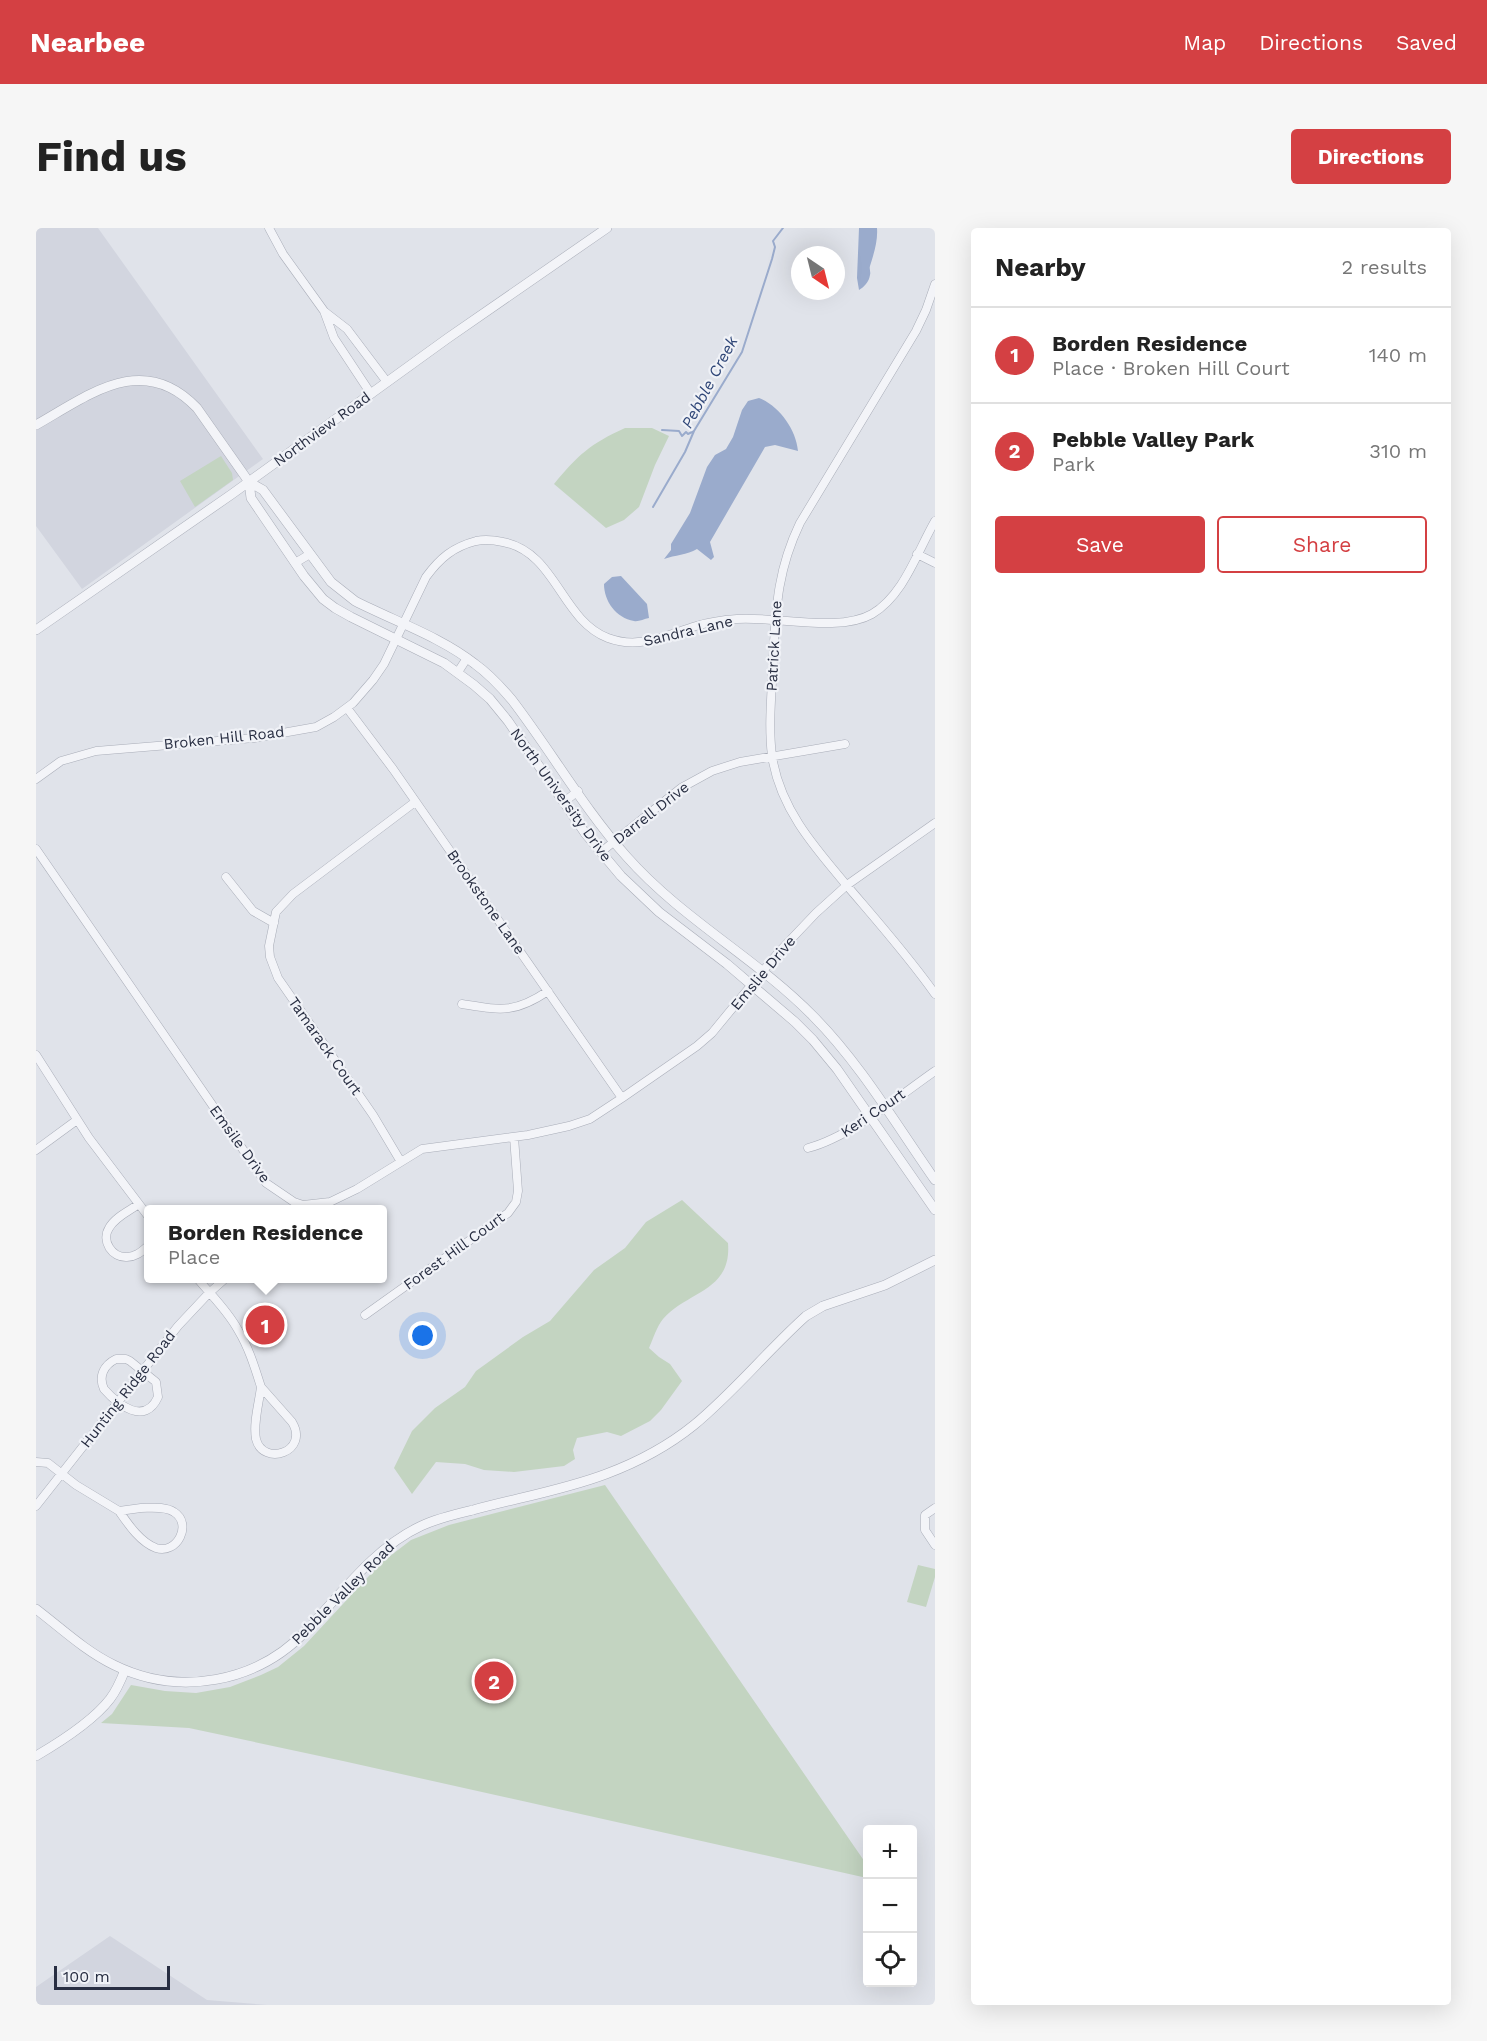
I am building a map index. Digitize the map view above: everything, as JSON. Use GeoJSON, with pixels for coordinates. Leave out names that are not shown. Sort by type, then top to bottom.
{"type":"FeatureCollection","features":[{"type":"Feature","properties":{"kind":"street"},"geometry":{"type":"LineString","coordinates":[[269,228],[283,254],[324,311],[334,338],[371,394]]}},
{"type":"Feature","properties":{"kind":"street","name":"Northview Road"},"geometry":{"type":"LineString","coordinates":[[36,630],[608,228]]}},
{"type":"Feature","properties":{"kind":"street","name":"Patrick Lane"},"geometry":{"type":"LineString","coordinates":[[935,284],[916,331],[800,523],[783,566],[777,597],[770,724],[772,757],[781,789],[795,819],[935,994]]}},
{"type":"Feature","properties":{"kind":"street"},"geometry":{"type":"LineString","coordinates":[[324,311],[347,329],[387,382]]}},
{"type":"Feature","properties":{"kind":"street","name":"North University Drive"},"geometry":{"type":"LineString","coordinates":[[36,425],[108,386],[132,380],[158,382],[181,393],[197,408],[249,482],[263,490],[331,582],[355,601],[453,649],[495,681],[512,700],[614,841],[638,868],[667,896],[814,1017],[847,1055],[935,1180]]}},
{"type":"Feature","properties":{"kind":"street","name":"North University Drive"},"geometry":{"type":"LineString","coordinates":[[249,482],[251,498],[314,588],[335,608],[458,672],[474,685],[499,710],[564,802],[621,876],[659,912],[752,985],[813,1040],[837,1069],[935,1210]]}},
{"type":"Feature","properties":{"kind":"street","name":"Sandra Lane"},"geometry":{"type":"LineString","coordinates":[[402,624],[426,577],[436,563],[448,552],[481,540],[508,543],[530,554],[543,567],[578,615],[601,635],[617,641],[648,642],[699,625],[743,618],[843,622],[869,616],[891,598],[935,521]]}},
{"type":"Feature","properties":{"kind":"street"},"geometry":{"type":"LineString","coordinates":[[295,563],[310,554]]}},
{"type":"Feature","properties":{"kind":"street"},"geometry":{"type":"LineString","coordinates":[[917,554],[935,563]]}},
{"type":"Feature","properties":{"kind":"street","name":"Broken Hill Road"},"geometry":{"type":"LineString","coordinates":[[36,779],[61,761],[96,751],[254,738],[316,727],[346,708],[373,680],[384,664],[402,624]]}},
{"type":"Feature","properties":{"kind":"street"},"geometry":{"type":"LineString","coordinates":[[458,672],[467,658]]}},
{"type":"Feature","properties":{"kind":"street","name":"Brookstone Lane"},"geometry":{"type":"LineString","coordinates":[[346,708],[371,739],[622,1098]]}},
{"type":"Feature","properties":{"kind":"street","name":"Darrell Drive"},"geometry":{"type":"LineString","coordinates":[[601,852],[681,788],[703,776],[740,762],[845,744]]}},
{"type":"Feature","properties":{"kind":"street"},"geometry":{"type":"LineString","coordinates":[[564,802],[578,791]]}},
{"type":"Feature","properties":{"kind":"street","name":"Tamarack Court"},"geometry":{"type":"LineString","coordinates":[[401,1162],[373,1114],[278,978],[270,957],[269,946],[276,912],[293,894],[415,802]]}},
{"type":"Feature","properties":{"kind":"street","name":"Emslie Drive"},"geometry":{"type":"LineString","coordinates":[[590,1119],[697,1046],[712,1033],[777,954],[809,920],[847,885],[935,823]]}},
{"type":"Feature","properties":{"kind":"street","name":"Emsile Drive"},"geometry":{"type":"LineString","coordinates":[[36,849],[266,1183],[299,1205]]}},
{"type":"Feature","properties":{"kind":"street"},"geometry":{"type":"LineString","coordinates":[[226,877],[254,911],[274,923]]}},
{"type":"Feature","properties":{"kind":"street"},"geometry":{"type":"LineString","coordinates":[[462,1004],[511,1009],[528,1004],[548,992]]}},
{"type":"Feature","properties":{"kind":"street"},"geometry":{"type":"LineString","coordinates":[[36,1055],[77,1120],[144,1211]]}},
{"type":"Feature","properties":{"kind":"street","name":"Keri Court"},"geometry":{"type":"LineString","coordinates":[[808,1148],[833,1140],[935,1071]]}},
{"type":"Feature","properties":{"kind":"street","name":"Emsile Drive"},"geometry":{"type":"LineString","coordinates":[[313,1205],[330,1202],[357,1189],[422,1149],[514,1137],[569,1126],[590,1119]]}},
{"type":"Feature","properties":{"kind":"street"},"geometry":{"type":"LineString","coordinates":[[37,1148],[77,1120]]}},
{"type":"Feature","properties":{"kind":"street","name":"Forest Hill Court"},"geometry":{"type":"LineString","coordinates":[[365,1315],[508,1213],[516,1202],[518,1191],[514,1137]]}},
{"type":"Feature","properties":{"kind":"street"},"geometry":{"type":"LineString","coordinates":[[139,1204],[110,1225],[107,1243],[113,1253],[125,1257],[136,1255],[144,1249]]}},
{"type":"Feature","properties":{"kind":"street","name":"Pebble Valley Road"},"geometry":{"type":"LineString","coordinates":[[36,1609],[88,1650],[125,1670],[157,1680],[191,1683],[229,1677],[262,1665],[299,1638],[373,1559],[398,1539],[437,1519],[585,1481],[640,1460],[693,1426],[712,1410],[806,1316],[818,1309],[885,1285],[935,1260]]}},
{"type":"Feature","properties":{"kind":"street"},"geometry":{"type":"LineString","coordinates":[[201,1283],[237,1328],[250,1354],[261,1387],[296,1429],[294,1443],[289,1450],[282,1453],[269,1453],[256,1439],[261,1387]]}},
{"type":"Feature","properties":{"kind":"street","name":"Hunting Ridge Road"},"geometry":{"type":"LineString","coordinates":[[36,1506],[178,1326],[220,1283]]}},
{"type":"Feature","properties":{"kind":"street"},"geometry":{"type":"LineString","coordinates":[[116,1359],[126,1359],[143,1370],[157,1385],[158,1397],[154,1404],[144,1411],[130,1410],[107,1392],[102,1384],[102,1374],[106,1366],[116,1359]]}},
{"type":"Feature","properties":{"kind":"street"},"geometry":{"type":"LineString","coordinates":[[36,1462],[48,1463],[94,1497],[119,1511],[134,1532],[156,1548],[171,1547],[181,1536],[180,1519],[166,1509],[141,1508],[119,1511]]}},
{"type":"Feature","properties":{"kind":"street"},"geometry":{"type":"LineString","coordinates":[[935,1508],[925,1515],[925,1530],[935,1545]]}},
{"type":"Feature","properties":{"kind":"street"},"geometry":{"type":"LineString","coordinates":[[36,1756],[91,1719],[118,1687],[125,1670]]}},
{"type":"Feature","properties":{"kind":"shaded area"},"geometry":{"type":"Polygon","coordinates":[[[36,228],[98,228],[263,459],[82,589],[36,526],[36,228]]]}},
{"type":"Feature","properties":{"kind":"shaded area"},"geometry":{"type":"Polygon","coordinates":[[[110,1936],[207,2000],[267,2005],[36,2005],[36,1987],[110,1936]]]}},
{"type":"Feature","properties":{"kind":"green space"},"geometry":{"type":"Polygon","coordinates":[[[625,428],[652,428],[669,436],[639,507],[624,520],[606,528],[554,484],[585,451],[625,428]]]}},
{"type":"Feature","properties":{"kind":"green space"},"geometry":{"type":"Polygon","coordinates":[[[221,456],[232,473],[233,480],[195,507],[180,481],[221,456]]]}},
{"type":"Feature","properties":{"kind":"green space"},"geometry":{"type":"Polygon","coordinates":[[[682,1200],[728,1243],[727,1259],[723,1272],[716,1281],[673,1310],[663,1319],[655,1333],[649,1348],[670,1364],[682,1381],[661,1410],[650,1421],[621,1436],[607,1432],[577,1438],[573,1450],[575,1459],[564,1466],[514,1472],[484,1470],[465,1464],[436,1462],[412,1494],[394,1468],[412,1431],[435,1408],[465,1387],[476,1371],[523,1337],[550,1321],[594,1270],[625,1248],[646,1222],[682,1200]]]}},
{"type":"Feature","properties":{"kind":"green space"},"geometry":{"type":"Polygon","coordinates":[[[605,1485],[863,1859],[863,1877],[189,1728],[101,1723],[112,1714],[131,1685],[165,1691],[196,1693],[230,1687],[278,1667],[304,1646],[381,1563],[411,1540],[449,1525],[605,1485]]]}},
{"type":"Feature","properties":{"kind":"green space"},"geometry":{"type":"Polygon","coordinates":[[[918,1565],[935,1569],[935,1577],[926,1607],[907,1602],[918,1565]]]}},
{"type":"Feature","properties":{"kind":"water"},"geometry":{"type":"Polygon","coordinates":[[[859,228],[877,228],[877,233],[869,278],[859,290],[857,278],[859,228]]]}},
{"type":"Feature","properties":{"kind":"water"},"geometry":{"type":"Polygon","coordinates":[[[759,398],[780,412],[794,435],[798,451],[775,445],[765,447],[710,542],[714,557],[711,560],[697,549],[664,559],[690,513],[707,467],[715,455],[726,449],[748,401],[759,398]]]}},
{"type":"Feature","properties":{"kind":"water"},"geometry":{"type":"Polygon","coordinates":[[[621,576],[647,604],[649,618],[636,621],[628,619],[612,608],[606,597],[604,584],[612,577],[621,576]]]}},
{"type":"Feature","properties":{"kind":"waterway","name":"Pebble Creek"},"geometry":{"type":"LineString","coordinates":[[653,507],[685,452],[694,431],[742,352],[772,259],[775,247],[773,241],[783,228]]}},
{"type":"Feature","properties":{"kind":"waterway"},"geometry":{"type":"LineString","coordinates":[[662,430],[679,431],[682,436],[686,432],[688,434],[694,431]]}},
{"type":"Feature","properties":{"kind":"place","name":"Borden Residence"},"geometry":{"type":"Point","coordinates":[265,1325]}},
{"type":"Feature","properties":{"kind":"place","name":"Pebble Valley Park"},"geometry":{"type":"Point","coordinates":[494,1681]}}]}
